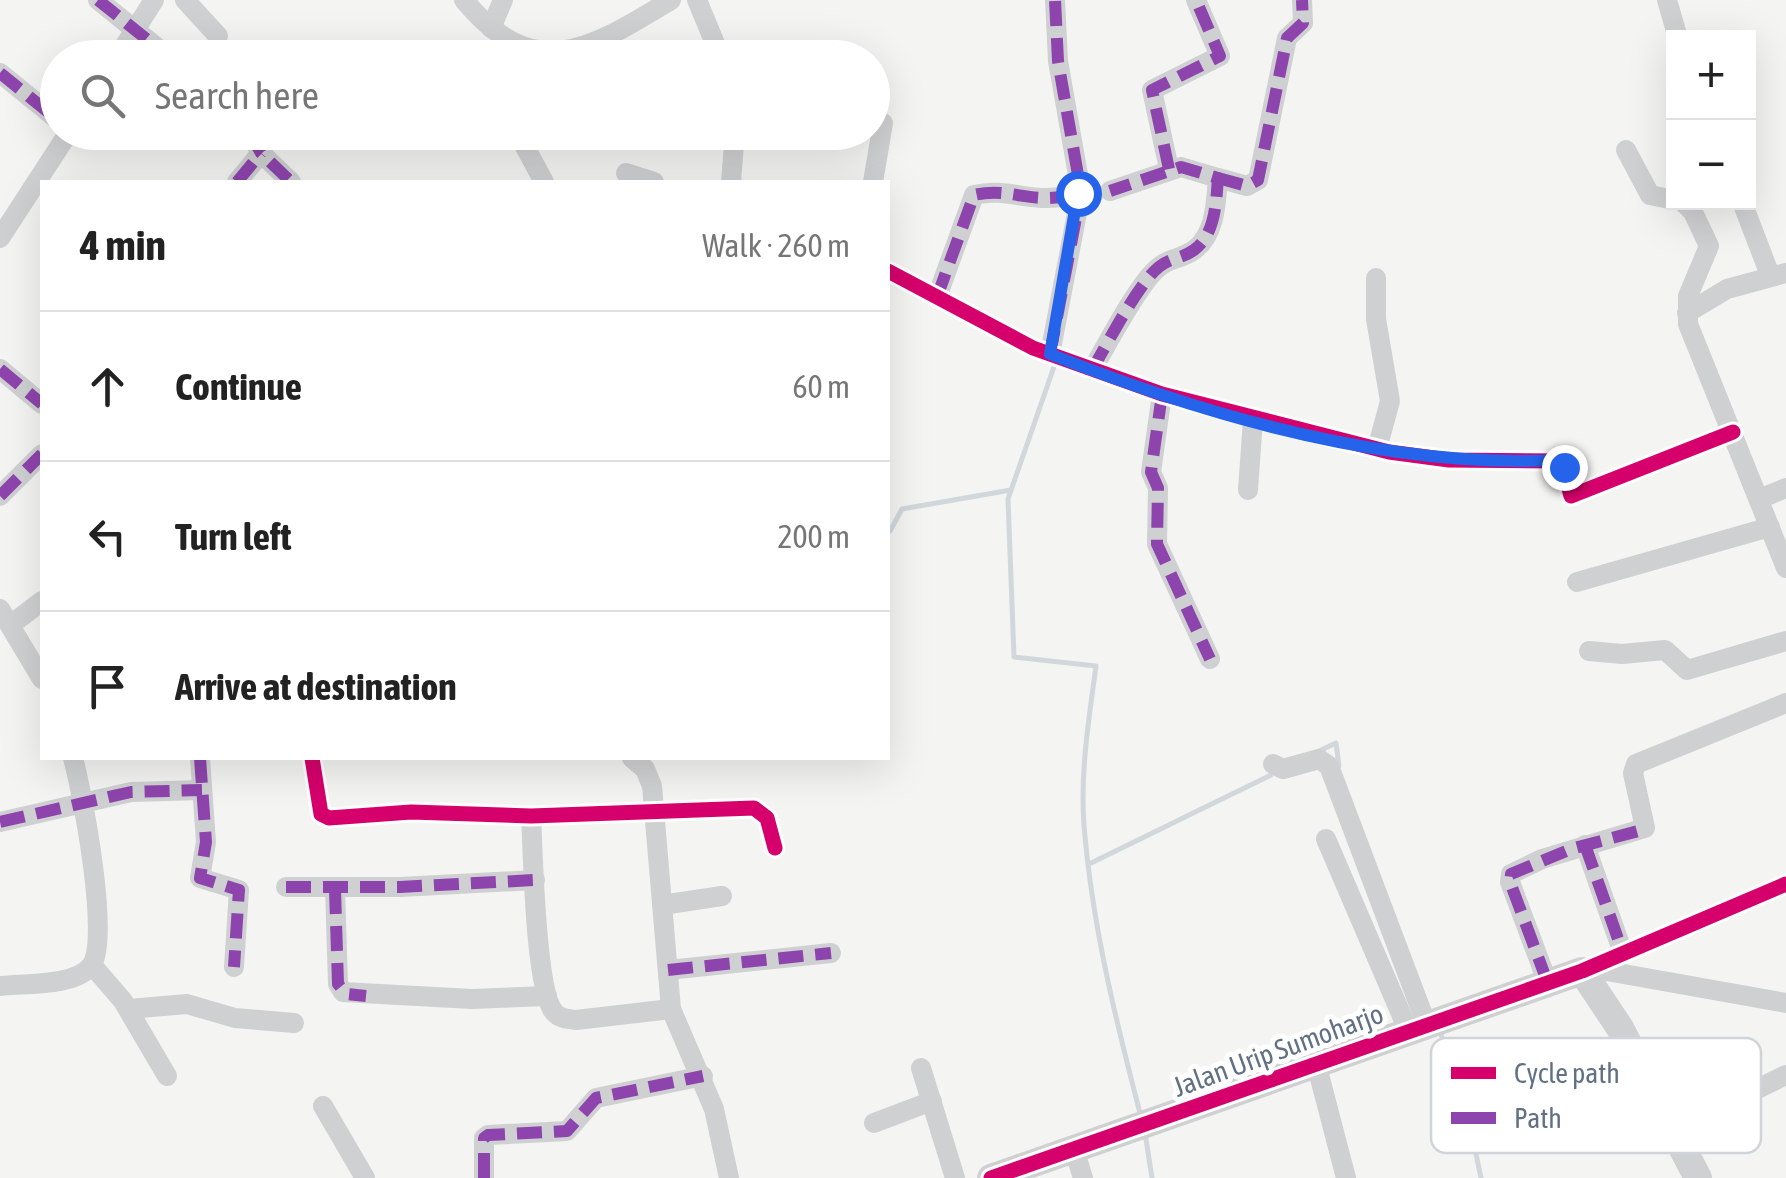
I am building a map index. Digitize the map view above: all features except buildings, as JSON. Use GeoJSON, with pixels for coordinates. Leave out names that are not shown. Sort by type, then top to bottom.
{"type":"FeatureCollection","features":[{"type":"Feature","properties":{"kind":"street"},"geometry":{"type":"LineString","coordinates":[[98,0],[148,40]]}},
{"type":"Feature","properties":{"kind":"street"},"geometry":{"type":"LineString","coordinates":[[128,40],[154,0]]}},
{"type":"Feature","properties":{"kind":"street"},"geometry":{"type":"LineString","coordinates":[[185,0],[218,36]]}},
{"type":"Feature","properties":{"kind":"street"},"geometry":{"type":"LineString","coordinates":[[464,0],[505,40]]}},
{"type":"Feature","properties":{"kind":"street"},"geometry":{"type":"LineString","coordinates":[[491,28],[504,0]]}},
{"type":"Feature","properties":{"kind":"street"},"geometry":{"type":"LineString","coordinates":[[598,40],[671,0]]}},
{"type":"Feature","properties":{"kind":"street"},"geometry":{"type":"LineString","coordinates":[[697,0],[714,40]]}},
{"type":"Feature","properties":{"kind":"street"},"geometry":{"type":"LineString","coordinates":[[1044,352],[1074,194],[1054,0]]}},
{"type":"Feature","properties":{"kind":"street"},"geometry":{"type":"LineString","coordinates":[[1169,169],[1152,90],[1220,56],[1196,0]]}},
{"type":"Feature","properties":{"kind":"street"},"geometry":{"type":"LineString","coordinates":[[1110,191],[1169,169],[1195,167],[1247,186],[1258,180],[1287,38],[1303,22],[1302,0]]}},
{"type":"Feature","properties":{"kind":"street"},"geometry":{"type":"LineString","coordinates":[[1667,0],[1676,30]]}},
{"type":"Feature","properties":{"kind":"street"},"geometry":{"type":"LineString","coordinates":[[0,73],[40,105]]}},
{"type":"Feature","properties":{"kind":"street"},"geometry":{"type":"LineString","coordinates":[[0,238],[57,150]]}},
{"type":"Feature","properties":{"kind":"street"},"geometry":{"type":"LineString","coordinates":[[259,150],[289,180]]}},
{"type":"Feature","properties":{"kind":"street"},"geometry":{"type":"LineString","coordinates":[[527,150],[543,180]]}},
{"type":"Feature","properties":{"kind":"street"},"geometry":{"type":"LineString","coordinates":[[730,180],[733,150]]}},
{"type":"Feature","properties":{"kind":"street"},"geometry":{"type":"LineString","coordinates":[[873,180],[878,150]]}},
{"type":"Feature","properties":{"kind":"street"},"geometry":{"type":"LineString","coordinates":[[1626,150],[1650,194],[1666,198]]}},
{"type":"Feature","properties":{"kind":"street"},"geometry":{"type":"LineString","coordinates":[[239,180],[261,154]]}},
{"type":"Feature","properties":{"kind":"street"},"geometry":{"type":"LineString","coordinates":[[626,173],[648,180]]}},
{"type":"Feature","properties":{"kind":"street"},"geometry":{"type":"LineString","coordinates":[[1092,370],[1151,274],[1172,256],[1194,250],[1207,234],[1214,219],[1218,178]]}},
{"type":"Feature","properties":{"kind":"street"},"geometry":{"type":"LineString","coordinates":[[937,298],[974,195],[997,192],[1033,200],[1074,194]]}},
{"type":"Feature","properties":{"kind":"street"},"geometry":{"type":"LineString","coordinates":[[1691,210],[1709,246],[1688,296],[1686,313],[1786,568]]}},
{"type":"Feature","properties":{"kind":"street"},"geometry":{"type":"LineString","coordinates":[[1686,313],[1727,290],[1778,274],[1746,210]]}},
{"type":"Feature","properties":{"kind":"street"},"geometry":{"type":"LineString","coordinates":[[890,272],[1044,352],[1162,394],[1377,449],[1449,460],[1561,460],[1568,494],[1574,496],[1733,432]]}},
{"type":"Feature","properties":{"kind":"street"},"geometry":{"type":"LineString","coordinates":[[1376,278],[1376,318],[1390,401],[1377,449]]}},
{"type":"Feature","properties":{"kind":"street"},"geometry":{"type":"LineString","coordinates":[[0,369],[40,402]]}},
{"type":"Feature","properties":{"kind":"street"},"geometry":{"type":"LineString","coordinates":[[1162,394],[1150,472],[1158,488],[1157,544],[1210,659]]}},
{"type":"Feature","properties":{"kind":"street"},"geometry":{"type":"LineString","coordinates":[[1248,490],[1253,419]]}},
{"type":"Feature","properties":{"kind":"street"},"geometry":{"type":"LineString","coordinates":[[0,496],[40,456]]}},
{"type":"Feature","properties":{"kind":"street"},"geometry":{"type":"LineString","coordinates":[[1759,499],[1786,488]]}},
{"type":"Feature","properties":{"kind":"street"},"geometry":{"type":"LineString","coordinates":[[1577,582],[1770,527]]}},
{"type":"Feature","properties":{"kind":"street"},"geometry":{"type":"LineString","coordinates":[[40,602],[6,616],[40,676]]}},
{"type":"Feature","properties":{"kind":"street"},"geometry":{"type":"LineString","coordinates":[[1589,651],[1622,654],[1665,650],[1687,670],[1786,641]]}},
{"type":"Feature","properties":{"kind":"street"},"geometry":{"type":"LineString","coordinates":[[1547,981],[1510,877],[1531,863],[1646,828],[1633,773],[1636,764],[1786,703]]}},
{"type":"Feature","properties":{"kind":"street"},"geometry":{"type":"LineString","coordinates":[[1273,764],[1284,769],[1315,759],[1327,763],[1428,1023]]}},
{"type":"Feature","properties":{"kind":"street"},"geometry":{"type":"LineString","coordinates":[[74,760],[85,800],[97,940],[92,966]]}},
{"type":"Feature","properties":{"kind":"street"},"geometry":{"type":"LineString","coordinates":[[200,760],[206,842],[200,880],[234,888],[241,898],[234,966]]}},
{"type":"Feature","properties":{"kind":"street"},"geometry":{"type":"LineString","coordinates":[[312,760],[316,801],[320,814],[329,818],[411,812],[530,816],[654,808],[754,808],[768,818],[775,848]]}},
{"type":"Feature","properties":{"kind":"street"},"geometry":{"type":"LineString","coordinates":[[638,760],[649,776],[654,808],[671,1009],[703,1076],[729,1178]]}},
{"type":"Feature","properties":{"kind":"street"},"geometry":{"type":"LineString","coordinates":[[0,822],[131,792],[202,790]]}},
{"type":"Feature","properties":{"kind":"street"},"geometry":{"type":"LineString","coordinates":[[530,816],[547,996],[556,1014],[568,1019],[671,1009]]}},
{"type":"Feature","properties":{"kind":"street"},"geometry":{"type":"LineString","coordinates":[[1326,839],[1428,1023]]}},
{"type":"Feature","properties":{"kind":"street"},"geometry":{"type":"LineString","coordinates":[[1585,845],[1623,953]]}},
{"type":"Feature","properties":{"kind":"street"},"geometry":{"type":"LineString","coordinates":[[286,887],[336,889],[535,880]]}},
{"type":"Feature","properties":{"kind":"street"},"geometry":{"type":"LineString","coordinates":[[1586,970],[1786,884]]}},
{"type":"Feature","properties":{"kind":"street"},"geometry":{"type":"LineString","coordinates":[[336,889],[338,976],[343,992],[472,999],[547,996]]}},
{"type":"Feature","properties":{"kind":"street"},"geometry":{"type":"LineString","coordinates":[[662,904],[722,896]]}},
{"type":"Feature","properties":{"kind":"street"},"geometry":{"type":"LineString","coordinates":[[668,970],[831,953]]}},
{"type":"Feature","properties":{"kind":"street"},"geometry":{"type":"LineString","coordinates":[[0,986],[65,979],[92,966]]}},
{"type":"Feature","properties":{"kind":"street"},"geometry":{"type":"LineString","coordinates":[[92,966],[129,1009],[167,1076]]}},
{"type":"Feature","properties":{"kind":"street"},"geometry":{"type":"LineString","coordinates":[[1586,970],[1786,1003]]}},
{"type":"Feature","properties":{"kind":"street"},"geometry":{"type":"LineString","coordinates":[[1586,970],[1625,1038]]}},
{"type":"Feature","properties":{"kind":"street","name":"Jalan Urip Sumoharjo"},"geometry":{"type":"LineString","coordinates":[[994,1178],[1586,970]]}},
{"type":"Feature","properties":{"kind":"street"},"geometry":{"type":"LineString","coordinates":[[129,1009],[186,1004],[236,1018],[294,1024]]}},
{"type":"Feature","properties":{"kind":"street"},"geometry":{"type":"LineString","coordinates":[[1316,1063],[1346,1178]]}},
{"type":"Feature","properties":{"kind":"street"},"geometry":{"type":"LineString","coordinates":[[922,1068],[955,1178]]}},
{"type":"Feature","properties":{"kind":"street"},"geometry":{"type":"LineString","coordinates":[[1761,1086],[1786,1074]]}},
{"type":"Feature","properties":{"kind":"street"},"geometry":{"type":"LineString","coordinates":[[484,1178],[488,1135],[567,1132],[596,1098],[703,1076]]}},
{"type":"Feature","properties":{"kind":"street"},"geometry":{"type":"LineString","coordinates":[[874,1123],[932,1101]]}},
{"type":"Feature","properties":{"kind":"street"},"geometry":{"type":"LineString","coordinates":[[323,1106],[365,1178]]}},
{"type":"Feature","properties":{"kind":"street"},"geometry":{"type":"LineString","coordinates":[[1074,1149],[1083,1178]]}},
{"type":"Feature","properties":{"kind":"street"},"geometry":{"type":"LineString","coordinates":[[1685,1153],[1698,1178]]}},
{"type":"Feature","properties":{"kind":"waterway"},"geometry":{"type":"LineString","coordinates":[[1056,361],[1008,499],[1014,657],[1096,666],[1086,746],[1084,825],[1106,972],[1141,1117]]}},
{"type":"Feature","properties":{"kind":"waterway"},"geometry":{"type":"LineString","coordinates":[[890,531],[902,509],[1011,490]]}},
{"type":"Feature","properties":{"kind":"waterway"},"geometry":{"type":"LineString","coordinates":[[1317,752],[1336,743],[1339,766]]}},
{"type":"Feature","properties":{"kind":"waterway"},"geometry":{"type":"LineString","coordinates":[[1089,864],[1271,775]]}},
{"type":"Feature","properties":{"kind":"waterway"},"geometry":{"type":"LineString","coordinates":[[1439,1029],[1442,1038]]}},
{"type":"Feature","properties":{"kind":"waterway"},"geometry":{"type":"LineString","coordinates":[[1145,1133],[1152,1178]]}},
{"type":"Feature","properties":{"kind":"waterway"},"geometry":{"type":"LineString","coordinates":[[1476,1153],[1481,1178]]}},
{"type":"Feature","properties":{"kind":"marked path"},"geometry":{"type":"LineString","coordinates":[[98,0],[148,40]]}},
{"type":"Feature","properties":{"kind":"marked path"},"geometry":{"type":"LineString","coordinates":[[1050,354],[1081,192],[1058,61],[1055,0]]}},
{"type":"Feature","properties":{"kind":"marked path"},"geometry":{"type":"LineString","coordinates":[[1169,169],[1152,90],[1220,56],[1196,0]]}},
{"type":"Feature","properties":{"kind":"marked path"},"geometry":{"type":"LineString","coordinates":[[1218,178],[1247,186],[1258,180],[1287,38],[1303,23],[1302,0]]}},
{"type":"Feature","properties":{"kind":"marked path"},"geometry":{"type":"LineString","coordinates":[[0,73],[40,105]]}},
{"type":"Feature","properties":{"kind":"marked path"},"geometry":{"type":"LineString","coordinates":[[259,150],[289,180]]}},
{"type":"Feature","properties":{"kind":"marked path"},"geometry":{"type":"LineString","coordinates":[[239,180],[261,153]]}},
{"type":"Feature","properties":{"kind":"marked path"},"geometry":{"type":"LineString","coordinates":[[1092,370],[1149,277],[1161,265],[1194,250],[1207,235],[1218,178],[1181,167],[1110,191]]}},
{"type":"Feature","properties":{"kind":"marked path"},"geometry":{"type":"LineString","coordinates":[[937,297],[974,195],[1000,193],[1050,198],[1081,192]]}},
{"type":"Feature","properties":{"kind":"marked path"},"geometry":{"type":"LineString","coordinates":[[0,369],[40,402]]}},
{"type":"Feature","properties":{"kind":"marked path"},"geometry":{"type":"LineString","coordinates":[[1162,394],[1151,472],[1158,488],[1157,544],[1210,659]]}},
{"type":"Feature","properties":{"kind":"marked path"},"geometry":{"type":"LineString","coordinates":[[0,496],[40,456]]}},
{"type":"Feature","properties":{"kind":"marked path"},"geometry":{"type":"LineString","coordinates":[[200,760],[206,842],[200,878],[239,890],[234,967]]}},
{"type":"Feature","properties":{"kind":"marked path"},"geometry":{"type":"LineString","coordinates":[[0,822],[131,792],[202,790]]}},
{"type":"Feature","properties":{"kind":"marked path"},"geometry":{"type":"LineString","coordinates":[[1547,981],[1510,882],[1511,874],[1571,849],[1642,830]]}},
{"type":"Feature","properties":{"kind":"marked path"},"geometry":{"type":"LineString","coordinates":[[1585,845],[1623,953]]}},
{"type":"Feature","properties":{"kind":"marked path"},"geometry":{"type":"LineString","coordinates":[[286,887],[400,887],[535,880]]}},
{"type":"Feature","properties":{"kind":"marked path"},"geometry":{"type":"LineString","coordinates":[[335,889],[338,984],[346,994],[366,996]]}},
{"type":"Feature","properties":{"kind":"marked path"},"geometry":{"type":"LineString","coordinates":[[668,970],[831,953]]}},
{"type":"Feature","properties":{"kind":"marked path"},"geometry":{"type":"LineString","coordinates":[[484,1178],[484,1138],[488,1135],[567,1131],[596,1098],[703,1076]]}},
{"type":"Feature","properties":{"kind":"cycle path"},"geometry":{"type":"LineString","coordinates":[[890,272],[1033,348],[1162,394],[1389,452],[1449,460],[1561,461],[1571,496],[1733,432]]}},
{"type":"Feature","properties":{"kind":"cycle path"},"geometry":{"type":"LineString","coordinates":[[312,760],[321,814],[329,818],[411,812],[531,816],[754,808],[767,818],[775,848]]}},
{"type":"Feature","properties":{"kind":"cycle path"},"geometry":{"type":"LineString","coordinates":[[991,1178],[1582,971],[1786,884]]}},
{"type":"Feature","properties":{"kind":"route"},"geometry":{"type":"LineString","coordinates":[[1078,193],[1081,192],[1050,354],[1162,394],[1389,452],[1449,460],[1561,460],[1564,467]]}}]}
